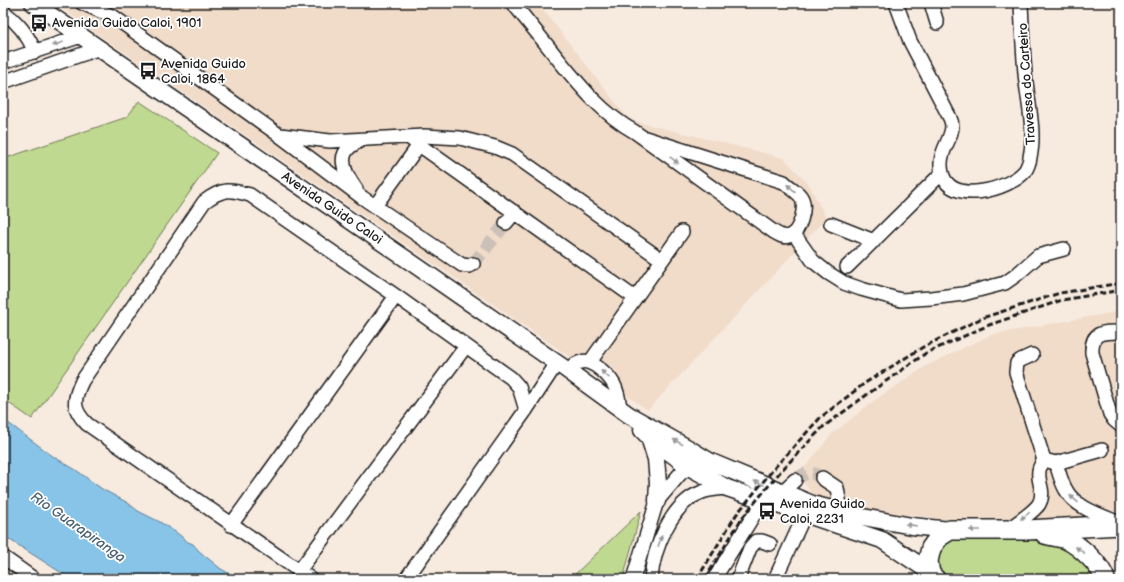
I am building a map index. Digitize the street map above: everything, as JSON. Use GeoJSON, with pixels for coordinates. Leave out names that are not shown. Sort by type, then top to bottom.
{"type":"FeatureCollection","features":[{"type":"Feature","properties":{"kind":"highway"},"geometry":{"type":"LineString","coordinates":[[933,576],[928,561],[931,548],[939,537],[950,530],[1027,530],[1121,524]]}},
{"type":"Feature","properties":{"kind":"highway"},"geometry":{"type":"LineString","coordinates":[[1027,530],[1066,539],[1085,552],[1096,564],[1105,579]]}},
{"type":"Feature","properties":{"kind":"main road","name":"Avenida Guido Caloi"},"geometry":{"type":"LineString","coordinates":[[33,3],[562,366],[625,412],[711,462],[812,504],[863,517],[912,526],[950,530]]}},
{"type":"Feature","properties":{"kind":"main road","name":"Avenida Guido Caloi"},"geometry":{"type":"LineString","coordinates":[[625,412],[649,437],[689,467],[728,488],[882,540],[933,576]]}},
{"type":"Feature","properties":{"kind":"main road"},"geometry":{"type":"LineString","coordinates":[[649,437],[656,458],[658,483],[657,501]]}},
{"type":"Feature","properties":{"kind":"main road"},"geometry":{"type":"LineString","coordinates":[[689,467],[708,464],[711,462]]}},
{"type":"Feature","properties":{"kind":"street"},"geometry":{"type":"LineString","coordinates":[[82,3],[114,17],[279,135],[363,198],[462,265],[469,266],[473,264]]}},
{"type":"Feature","properties":{"kind":"street"},"geometry":{"type":"LineString","coordinates":[[513,3],[583,90],[601,109],[774,232],[781,236],[787,237],[794,234],[802,220],[804,208],[801,197],[784,182],[642,137]]}},
{"type":"Feature","properties":{"kind":"street"},"geometry":{"type":"LineString","coordinates":[[847,267],[942,173],[943,151],[952,126],[950,118],[910,42],[896,3]]}},
{"type":"Feature","properties":{"kind":"street"},"geometry":{"type":"LineString","coordinates":[[931,3],[937,23]]}},
{"type":"Feature","properties":{"kind":"street","name":"Travessa do Carteiro"},"geometry":{"type":"LineString","coordinates":[[942,173],[945,181],[950,186],[967,192],[988,190],[1004,186],[1017,179],[1026,170],[1032,142],[1025,74],[1021,3]]}},
{"type":"Feature","properties":{"kind":"street"},"geometry":{"type":"LineString","coordinates":[[3,12],[23,30],[35,52]]}},
{"type":"Feature","properties":{"kind":"street"},"geometry":{"type":"LineString","coordinates":[[3,62],[81,36]]}},
{"type":"Feature","properties":{"kind":"street"},"geometry":{"type":"LineString","coordinates":[[3,82],[100,48]]}},
{"type":"Feature","properties":{"kind":"street"},"geometry":{"type":"LineString","coordinates":[[279,135],[330,141],[424,136],[460,138],[495,147],[512,154],[662,260]]}},
{"type":"Feature","properties":{"kind":"street"},"geometry":{"type":"LineString","coordinates":[[408,137],[635,298]]}},
{"type":"Feature","properties":{"kind":"street"},"geometry":{"type":"LineString","coordinates":[[361,140],[349,148],[344,157],[345,169],[350,181],[363,198]]}},
{"type":"Feature","properties":{"kind":"street"},"geometry":{"type":"LineString","coordinates":[[375,206],[419,145]]}},
{"type":"Feature","properties":{"kind":"street"},"geometry":{"type":"LineString","coordinates":[[311,579],[87,424],[78,415],[75,406],[76,394],[82,381],[204,202],[214,194],[224,191],[234,191],[250,195],[396,296],[511,378],[519,386],[526,410]]}},
{"type":"Feature","properties":{"kind":"street"},"geometry":{"type":"LineString","coordinates":[[506,223],[515,212]]}},
{"type":"Feature","properties":{"kind":"street"},"geometry":{"type":"LineString","coordinates":[[831,224],[874,241]]}},
{"type":"Feature","properties":{"kind":"street"},"geometry":{"type":"LineString","coordinates":[[590,362],[682,232]]}},
{"type":"Feature","properties":{"kind":"street"},"geometry":{"type":"LineString","coordinates":[[794,234],[813,261],[844,283],[901,300],[963,294],[1004,283],[1015,276],[1038,256],[1064,249]]}},
{"type":"Feature","properties":{"kind":"street"},"geometry":{"type":"LineString","coordinates":[[231,525],[396,296]]}},
{"type":"Feature","properties":{"kind":"street"},"geometry":{"type":"LineString","coordinates":[[1121,332],[1105,332],[1094,338],[1092,344],[1092,353],[1110,414],[1121,426]]}},
{"type":"Feature","properties":{"kind":"street"},"geometry":{"type":"LineString","coordinates":[[299,571],[466,346]]}},
{"type":"Feature","properties":{"kind":"street"},"geometry":{"type":"LineString","coordinates":[[1032,355],[1017,363],[1016,372],[1050,461],[1066,491],[1072,498],[1095,512],[1121,524]]}},
{"type":"Feature","properties":{"kind":"street"},"geometry":{"type":"LineString","coordinates":[[406,579],[526,410],[562,366],[580,362],[590,362],[603,371],[613,381],[625,412]]}},
{"type":"Feature","properties":{"kind":"street"},"geometry":{"type":"LineString","coordinates":[[1008,530],[1038,506],[1042,492],[1038,473],[1040,467],[1050,461],[1102,450]]}},
{"type":"Feature","properties":{"kind":"street"},"geometry":{"type":"LineString","coordinates":[[633,579],[657,501],[680,474],[689,467]]}},
{"type":"Feature","properties":{"kind":"street"},"geometry":{"type":"LineString","coordinates":[[822,478],[838,488],[841,511]]}},
{"type":"Feature","properties":{"kind":"street"},"geometry":{"type":"LineString","coordinates":[[782,492],[795,480]]}},
{"type":"Feature","properties":{"kind":"street"},"geometry":{"type":"LineString","coordinates":[[651,579],[652,566],[663,534],[678,509],[691,497],[701,492],[728,488]]}},
{"type":"Feature","properties":{"kind":"street"},"geometry":{"type":"LineString","coordinates":[[714,579],[763,500]]}},
{"type":"Feature","properties":{"kind":"street"},"geometry":{"type":"LineString","coordinates":[[780,577],[809,516]]}},
{"type":"Feature","properties":{"kind":"street"},"geometry":{"type":"LineString","coordinates":[[738,579],[750,548],[756,541],[762,541],[770,544]]}},
{"type":"Feature","properties":{"kind":"street"},"geometry":{"type":"LineString","coordinates":[[3,558],[34,579]]}},
{"type":"Feature","properties":{"kind":"shaded area"},"geometry":{"type":"Polygon","coordinates":[[[55,3],[538,3],[629,120],[784,158],[809,185],[826,218],[648,410],[99,35],[55,3]]]}},
{"type":"Feature","properties":{"kind":"shaded area"},"geometry":{"type":"Polygon","coordinates":[[[1121,311],[1121,517],[958,521],[862,509],[814,498],[799,475],[832,434],[875,400],[926,366],[991,335],[1121,311]]]}},
{"type":"Feature","properties":{"kind":"green space"},"geometry":{"type":"Polygon","coordinates":[[[139,101],[217,153],[32,419],[3,399],[3,159],[127,117],[139,101]]]}},
{"type":"Feature","properties":{"kind":"green space"},"geometry":{"type":"Polygon","coordinates":[[[641,511],[623,579],[570,579],[641,511]]]}},
{"type":"Feature","properties":{"kind":"green space"},"geometry":{"type":"Polygon","coordinates":[[[995,537],[1050,543],[1065,548],[1080,557],[1096,579],[951,579],[936,565],[936,554],[945,538],[995,537]]]}},
{"type":"Feature","properties":{"kind":"water","name":"Rio Guarapiranga"},"geometry":{"type":"Polygon","coordinates":[[[3,419],[54,457],[76,470],[102,489],[177,533],[193,544],[199,551],[221,569],[234,576],[230,579],[71,579],[10,540],[3,533],[3,419]]]}},
{"type":"Feature","properties":{"kind":"tunnel"},"geometry":{"type":"LineString","coordinates":[[473,264],[506,223]]}},
{"type":"Feature","properties":{"kind":"tunnel"},"geometry":{"type":"LineString","coordinates":[[795,480],[808,473],[822,478]]}},
{"type":"Feature","properties":{"kind":"railway"},"geometry":{"type":"LineString","coordinates":[[697,579],[736,515],[776,466],[820,418],[865,383],[923,347],[982,318],[1060,293],[1121,283]]}},
{"type":"Feature","properties":{"kind":"railway"},"geometry":{"type":"LineString","coordinates":[[705,579],[742,518],[780,472],[823,427],[926,353],[989,325],[1062,300],[1121,290]]}},
{"type":"Feature","properties":{"kind":"place","name":"Avenida Guido Caloi, 1901"},"geometry":{"type":"Point","coordinates":[39,23]}},
{"type":"Feature","properties":{"kind":"place","name":"Avenida Guido Caloi, 1864"},"geometry":{"type":"Point","coordinates":[148,71]}},
{"type":"Feature","properties":{"kind":"place","name":"Avenida Guido Caloi, 2231"},"geometry":{"type":"Point","coordinates":[767,511]}}]}
